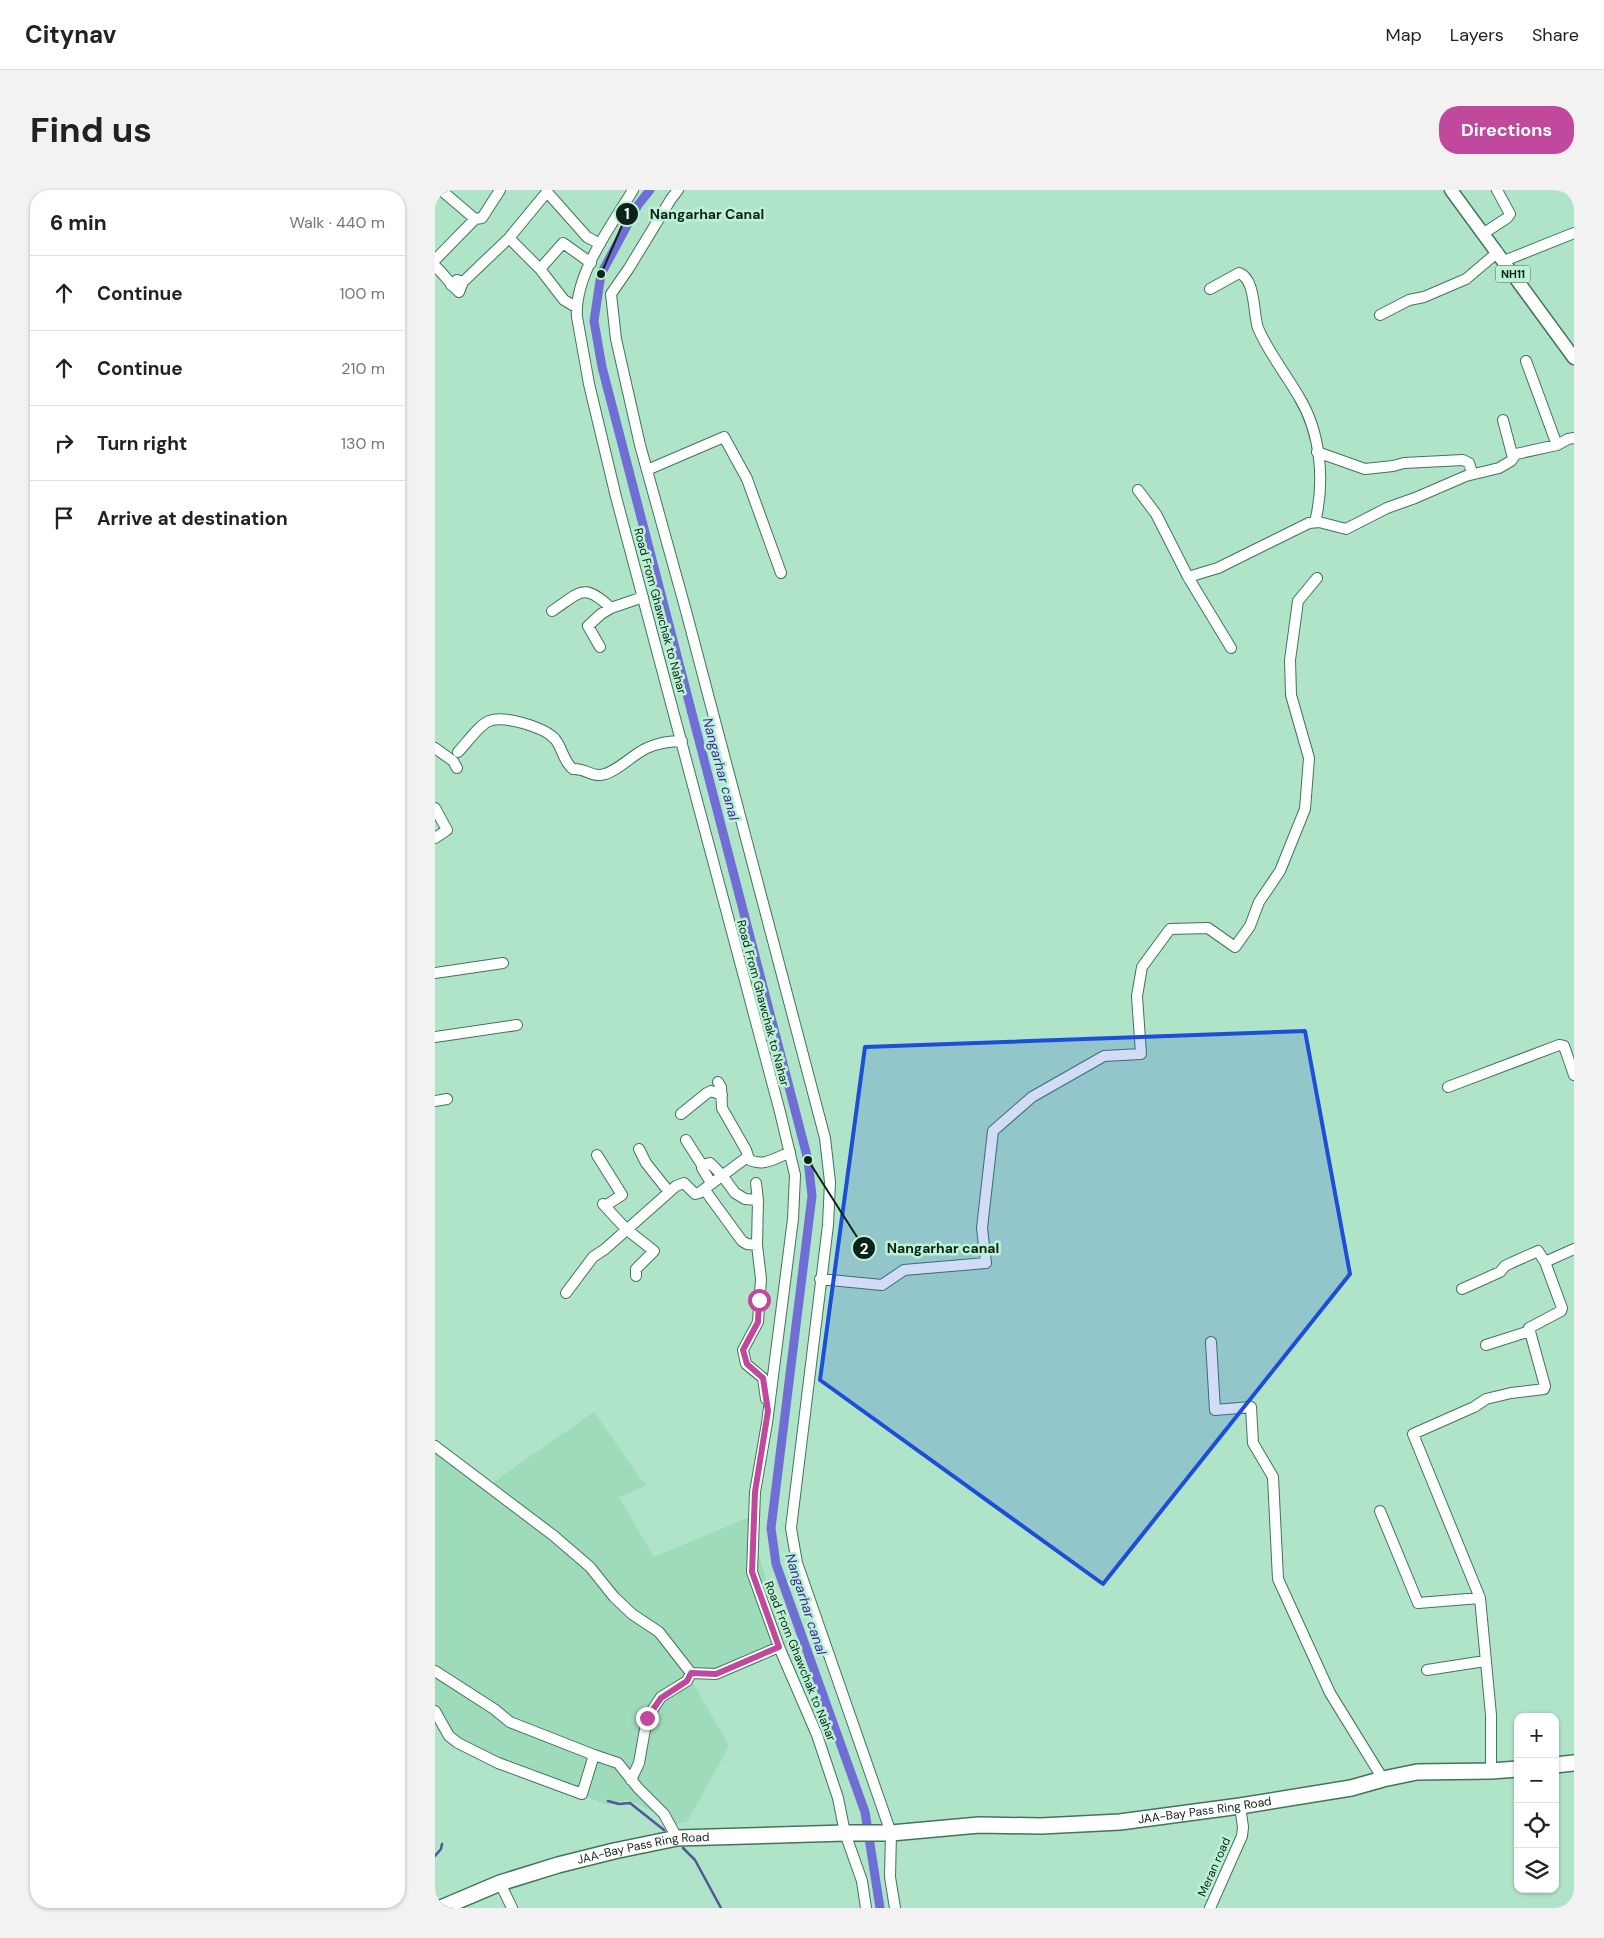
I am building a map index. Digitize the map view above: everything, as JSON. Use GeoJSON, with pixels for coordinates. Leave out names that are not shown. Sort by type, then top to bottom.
{"type":"FeatureCollection","features":[{"type":"Feature","properties":{"kind":"highway"},"geometry":{"type":"LineString","coordinates":[[1559,1765],[1574,1763]]}},
{"type":"Feature","properties":{"kind":"highway","name":"JAA-Bay Pass Ring Road"},"geometry":{"type":"LineString","coordinates":[[441,1908],[500,1883],[557,1865],[677,1838],[850,1833],[891,1834],[979,1824],[1041,1826],[1120,1822],[1240,1806],[1351,1788],[1383,1778],[1417,1772],[1514,1769]]}},
{"type":"Feature","properties":{"kind":"main road","name":"NH11"},"geometry":{"type":"LineString","coordinates":[[1451,190],[1574,358]]}},
{"type":"Feature","properties":{"kind":"street"},"geometry":{"type":"LineString","coordinates":[[441,190],[475,219]]}},
{"type":"Feature","properties":{"kind":"street"},"geometry":{"type":"LineString","coordinates":[[435,260],[475,219],[485,215],[500,190]]}},
{"type":"Feature","properties":{"kind":"street","name":"Road From Ghawchak to Nahar"},"geometry":{"type":"LineString","coordinates":[[633,190],[600,244],[584,276],[576,307],[589,384],[617,497],[791,1152],[795,1175],[793,1219],[768,1411],[755,1492],[752,1572],[779,1647],[817,1735],[850,1833],[862,1881],[865,1908]]}},
{"type":"Feature","properties":{"kind":"street"},"geometry":{"type":"LineString","coordinates":[[678,190],[611,294],[616,339],[647,470],[825,1138],[830,1182],[827,1225],[791,1528],[797,1563],[891,1834],[890,1877],[895,1908]]}},
{"type":"Feature","properties":{"kind":"street"},"geometry":{"type":"LineString","coordinates":[[1484,233],[1510,214],[1497,190]]}},
{"type":"Feature","properties":{"kind":"street"},"geometry":{"type":"LineString","coordinates":[[435,266],[459,292],[463,282],[509,238],[547,192],[587,237],[600,244]]}},
{"type":"Feature","properties":{"kind":"street"},"geometry":{"type":"LineString","coordinates":[[1380,315],[1409,300],[1424,297],[1466,279],[1501,256],[1574,233]]}},
{"type":"Feature","properties":{"kind":"street"},"geometry":{"type":"LineString","coordinates":[[509,238],[540,269],[564,300],[576,307]]}},
{"type":"Feature","properties":{"kind":"street"},"geometry":{"type":"LineString","coordinates":[[540,269],[563,242],[591,263]]}},
{"type":"Feature","properties":{"kind":"street"},"geometry":{"type":"LineString","coordinates":[[1210,289],[1239,273],[1243,275],[1252,292],[1255,304],[1254,315],[1259,330],[1312,424],[1317,452],[1319,503],[1315,522]]}},
{"type":"Feature","properties":{"kind":"street"},"geometry":{"type":"LineString","coordinates":[[1526,361],[1557,445]]}},
{"type":"Feature","properties":{"kind":"street"},"geometry":{"type":"LineString","coordinates":[[1503,420],[1513,458]]}},
{"type":"Feature","properties":{"kind":"street"},"geometry":{"type":"LineString","coordinates":[[647,470],[725,437],[747,479],[781,573]]}},
{"type":"Feature","properties":{"kind":"street"},"geometry":{"type":"LineString","coordinates":[[1188,577],[1218,568],[1292,530],[1315,522],[1346,529],[1387,508],[1473,473],[1499,468],[1508,464],[1520,452],[1557,445],[1574,438]]}},
{"type":"Feature","properties":{"kind":"street"},"geometry":{"type":"LineString","coordinates":[[1317,452],[1365,470],[1404,463],[1463,460],[1469,463],[1473,473]]}},
{"type":"Feature","properties":{"kind":"street"},"geometry":{"type":"LineString","coordinates":[[1138,490],[1155,514],[1188,577],[1231,648]]}},
{"type":"Feature","properties":{"kind":"street"},"geometry":{"type":"LineString","coordinates":[[820,1279],[882,1285],[903,1270],[986,1263],[982,1228],[993,1131],[1032,1097],[1105,1056],[1141,1054],[1137,996],[1143,967],[1171,929],[1208,928],[1235,947],[1250,926],[1259,902],[1280,871],[1305,809],[1309,758],[1291,695],[1290,660],[1298,601],[1317,578]]}},
{"type":"Feature","properties":{"kind":"street"},"geometry":{"type":"LineString","coordinates":[[552,611],[579,593],[588,592],[597,595],[611,608]]}},
{"type":"Feature","properties":{"kind":"street"},"geometry":{"type":"LineString","coordinates":[[600,647],[588,626],[611,608],[643,597]]}},
{"type":"Feature","properties":{"kind":"street"},"geometry":{"type":"LineString","coordinates":[[458,752],[484,724],[489,721],[505,720],[536,727],[555,740],[568,765],[573,769],[581,768],[600,775],[621,766],[647,748],[665,742],[682,741]]}},
{"type":"Feature","properties":{"kind":"street"},"geometry":{"type":"LineString","coordinates":[[435,748],[453,761],[457,768]]}},
{"type":"Feature","properties":{"kind":"street"},"geometry":{"type":"LineString","coordinates":[[435,808],[447,830],[435,838]]}},
{"type":"Feature","properties":{"kind":"street"},"geometry":{"type":"LineString","coordinates":[[435,973],[503,963]]}},
{"type":"Feature","properties":{"kind":"street"},"geometry":{"type":"LineString","coordinates":[[435,1037],[517,1025]]}},
{"type":"Feature","properties":{"kind":"street"},"geometry":{"type":"LineString","coordinates":[[1448,1087],[1559,1044],[1563,1046],[1574,1075]]}},
{"type":"Feature","properties":{"kind":"street"},"geometry":{"type":"LineString","coordinates":[[566,1293],[593,1257],[676,1186],[684,1183],[695,1194],[748,1156],[722,1108],[721,1087],[718,1082]]}},
{"type":"Feature","properties":{"kind":"street"},"geometry":{"type":"LineString","coordinates":[[681,1114],[707,1093],[711,1092],[722,1095]]}},
{"type":"Feature","properties":{"kind":"street"},"geometry":{"type":"LineString","coordinates":[[435,1101],[447,1099]]}},
{"type":"Feature","properties":{"kind":"street"},"geometry":{"type":"LineString","coordinates":[[685,1140],[703,1165],[702,1168],[708,1186],[742,1242],[757,1245]]}},
{"type":"Feature","properties":{"kind":"street"},"geometry":{"type":"LineString","coordinates":[[639,1149],[646,1163],[669,1192]]}},
{"type":"Feature","properties":{"kind":"street"},"geometry":{"type":"LineString","coordinates":[[746,1158],[755,1164],[761,1164],[791,1152]]}},
{"type":"Feature","properties":{"kind":"street"},"geometry":{"type":"LineString","coordinates":[[597,1155],[622,1195],[604,1205],[626,1229],[654,1251],[637,1269],[636,1276]]}},
{"type":"Feature","properties":{"kind":"street"},"geometry":{"type":"LineString","coordinates":[[703,1165],[710,1163],[722,1174],[735,1193],[745,1199],[758,1200]]}},
{"type":"Feature","properties":{"kind":"street"},"geometry":{"type":"LineString","coordinates":[[756,1182],[758,1200],[757,1245],[761,1280],[758,1322],[743,1350],[747,1364],[763,1378],[768,1411]]}},
{"type":"Feature","properties":{"kind":"street"},"geometry":{"type":"LineString","coordinates":[[1545,1262],[1574,1249]]}},
{"type":"Feature","properties":{"kind":"street"},"geometry":{"type":"LineString","coordinates":[[1462,1289],[1500,1272],[1505,1266],[1537,1251],[1545,1262],[1562,1310],[1529,1328],[1545,1388],[1486,1399],[1474,1407],[1413,1434],[1480,1598],[1491,1715],[1491,1771]]}},
{"type":"Feature","properties":{"kind":"street"},"geometry":{"type":"LineString","coordinates":[[1487,1345],[1530,1331]]}},
{"type":"Feature","properties":{"kind":"street"},"geometry":{"type":"LineString","coordinates":[[1211,1342],[1215,1410],[1251,1407],[1253,1443],[1273,1477],[1278,1579],[1330,1693],[1383,1778]]}},
{"type":"Feature","properties":{"kind":"street"},"geometry":{"type":"LineString","coordinates":[[435,1446],[554,1536],[590,1568],[614,1597],[632,1614],[659,1632],[691,1673],[716,1674],[779,1647]]}},
{"type":"Feature","properties":{"kind":"street"},"geometry":{"type":"LineString","coordinates":[[1380,1511],[1418,1603],[1480,1598]]}},
{"type":"Feature","properties":{"kind":"street"},"geometry":{"type":"LineString","coordinates":[[1427,1670],[1485,1661]]}},
{"type":"Feature","properties":{"kind":"street"},"geometry":{"type":"LineString","coordinates":[[435,1670],[494,1709],[510,1722],[618,1763],[631,1780],[664,1814],[677,1838]]}},
{"type":"Feature","properties":{"kind":"street"},"geometry":{"type":"LineString","coordinates":[[631,1780],[639,1763],[647,1718],[661,1698],[687,1681],[691,1673]]}},
{"type":"Feature","properties":{"kind":"street"},"geometry":{"type":"LineString","coordinates":[[435,1711],[449,1736],[458,1743],[499,1763],[582,1794],[594,1755]]}},
{"type":"Feature","properties":{"kind":"street","name":"Meran road"},"geometry":{"type":"LineString","coordinates":[[1210,1908],[1242,1836],[1243,1827],[1240,1806]]}},
{"type":"Feature","properties":{"kind":"street"},"geometry":{"type":"LineString","coordinates":[[500,1883],[512,1908]]}},
{"type":"Feature","properties":{"kind":"highlighted area"},"geometry":{"type":"Polygon","coordinates":[[[1305,1031],[1350,1274],[1103,1584],[820,1380],[865,1047],[1305,1031]]]}},
{"type":"Feature","properties":{"kind":"shaded area"},"geometry":{"type":"Polygon","coordinates":[[[594,1412],[646,1486],[619,1497],[654,1557],[759,1513],[758,1552],[769,1589],[791,1643],[692,1681],[729,1746],[687,1822],[665,1826],[657,1814],[636,1803],[625,1800],[607,1805],[458,1745],[435,1716],[435,1446],[492,1483],[594,1412]]]}},
{"type":"Feature","properties":{"kind":"waterway","name":"Nangarhar canal"},"geometry":{"type":"LineString","coordinates":[[650,190],[638,205],[601,274],[594,321],[602,367],[808,1160],[812,1196],[771,1528],[776,1564],[865,1812],[880,1908]]}},
{"type":"Feature","properties":{"kind":"waterway"},"geometry":{"type":"LineString","coordinates":[[608,1801],[619,1804],[630,1803],[664,1830]]}},
{"type":"Feature","properties":{"kind":"waterway"},"geometry":{"type":"LineString","coordinates":[[435,1856],[441,1849],[442,1844]]}},
{"type":"Feature","properties":{"kind":"waterway"},"geometry":{"type":"LineString","coordinates":[[683,1848],[695,1860],[721,1908]]}},
{"type":"Feature","properties":{"kind":"place","name":"Nangarhar Canal"},"geometry":{"type":"Point","coordinates":[601,274]}},
{"type":"Feature","properties":{"kind":"place","name":"Nangarhar canal"},"geometry":{"type":"Point","coordinates":[808,1160]}},
{"type":"Feature","properties":{"kind":"route"},"geometry":{"type":"LineString","coordinates":[[647,1718],[661,1698],[687,1681],[691,1673],[716,1674],[779,1647],[752,1572],[755,1492],[768,1411],[763,1378],[747,1364],[743,1350],[758,1322],[759,1300]]}}]}
